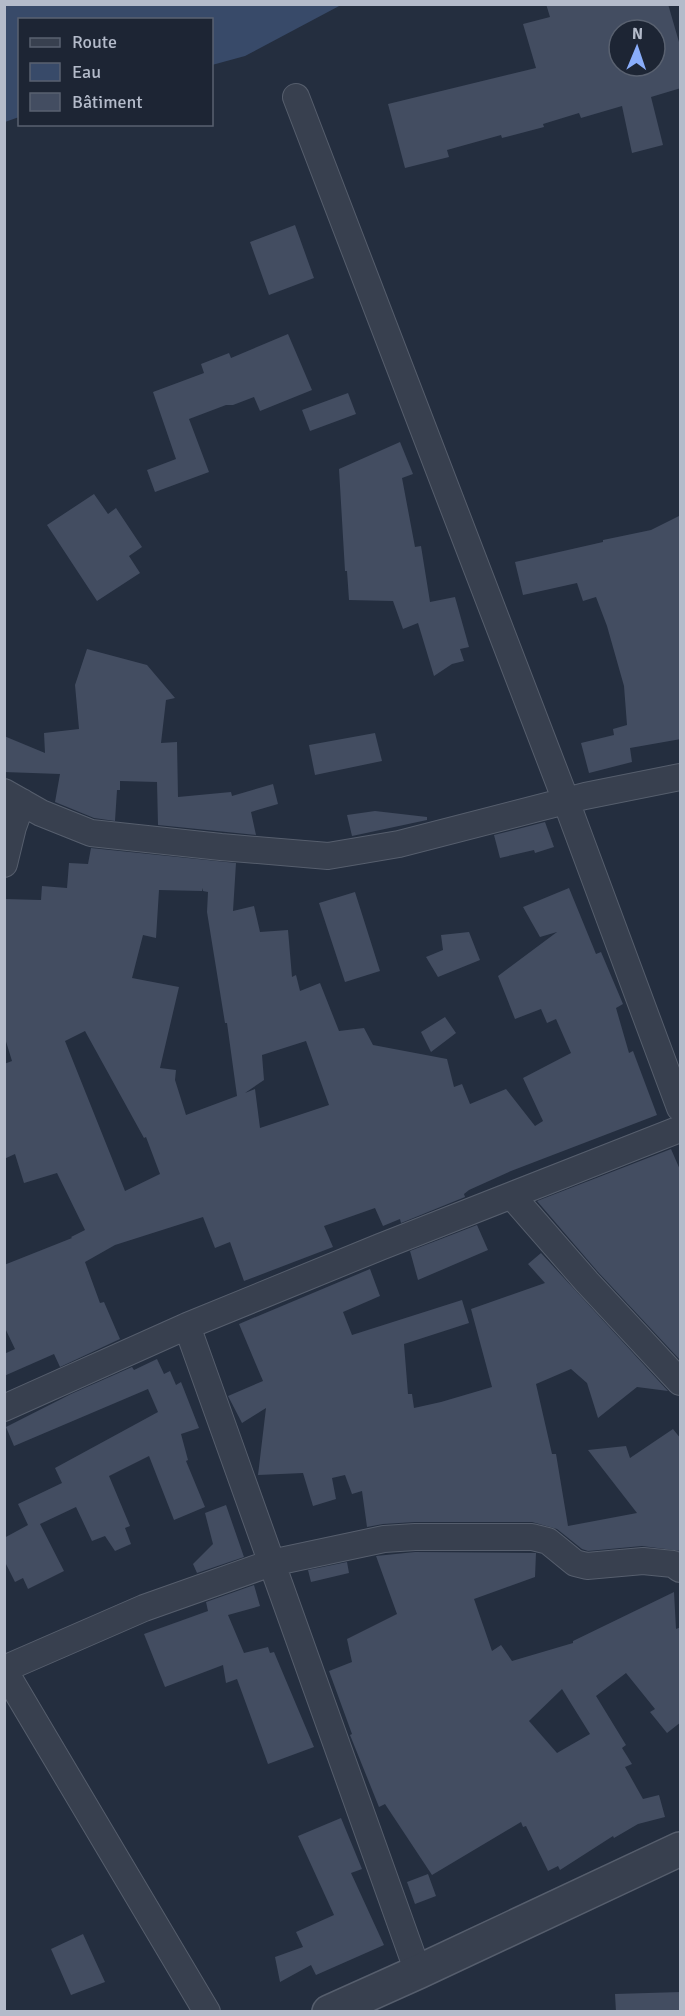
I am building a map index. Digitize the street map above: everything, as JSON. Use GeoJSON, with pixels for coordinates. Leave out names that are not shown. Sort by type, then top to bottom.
{"type":"FeatureCollection","features":[{"type":"Feature","properties":{"kind":"street"},"geometry":{"type":"LineString","coordinates":[[296,97],[681,1108]]}},
{"type":"Feature","properties":{"kind":"street"},"geometry":{"type":"LineString","coordinates":[[4,864],[13,827],[13,797],[41,813],[91,833],[221,848],[328,856],[399,844],[566,801],[681,777]]}},
{"type":"Feature","properties":{"kind":"street"},"geometry":{"type":"LineString","coordinates":[[4,1408],[187,1326],[681,1129]]}},
{"type":"Feature","properties":{"kind":"street"},"geometry":{"type":"LineString","coordinates":[[512,1196],[587,1282],[681,1382]]}},
{"type":"Feature","properties":{"kind":"street"},"geometry":{"type":"LineString","coordinates":[[187,1326],[418,1972]]}},
{"type":"Feature","properties":{"kind":"street"},"geometry":{"type":"LineString","coordinates":[[207,2012],[4,1670],[144,1608],[271,1563],[384,1539],[532,1537],[548,1540],[575,1563],[587,1566],[643,1561],[673,1564],[681,1569]]}},
{"type":"Feature","properties":{"kind":"street"},"geometry":{"type":"LineString","coordinates":[[329,2012],[681,1850]]}},
{"type":"Feature","properties":{"kind":"water"},"geometry":{"type":"Polygon","coordinates":[[[5,4],[341,4],[245,56],[213,65],[213,18],[18,18],[18,117],[5,122],[5,4]]]}},
{"type":"Feature","properties":{"kind":"building"},"geometry":{"type":"Polygon","coordinates":[[[546,4],[668,4],[681,49],[681,88],[651,97],[663,145],[632,153],[622,106],[581,118],[579,113],[543,124],[544,127],[502,138],[501,135],[447,150],[449,157],[405,168],[388,104],[536,68],[523,24],[550,17],[546,4]]]}},
{"type":"Feature","properties":{"kind":"building"},"geometry":{"type":"Polygon","coordinates":[[[295,225],[314,278],[269,295],[250,242],[295,225]]]}},
{"type":"Feature","properties":{"kind":"building"},"geometry":{"type":"Polygon","coordinates":[[[288,334],[312,390],[260,411],[254,397],[189,419],[209,472],[155,492],[147,470],[176,459],[153,392],[204,373],[201,364],[229,353],[231,358],[288,334]]]}},
{"type":"Feature","properties":{"kind":"building"},"geometry":{"type":"Polygon","coordinates":[[[348,393],[356,414],[310,431],[302,410],[348,393]]]}},
{"type":"Feature","properties":{"kind":"building"},"geometry":{"type":"Polygon","coordinates":[[[400,442],[413,474],[402,478],[415,547],[421,546],[430,602],[455,597],[469,647],[460,649],[464,661],[452,664],[434,676],[418,623],[403,629],[393,601],[349,600],[339,469],[400,442]]]}},
{"type":"Feature","properties":{"kind":"building"},"geometry":{"type":"Polygon","coordinates":[[[94,494],[108,514],[116,508],[142,547],[129,556],[140,573],[97,601],[47,525],[94,494]]]}},
{"type":"Feature","properties":{"kind":"building"},"geometry":{"type":"Polygon","coordinates":[[[681,515],[681,739],[630,748],[632,762],[589,773],[581,743],[614,735],[613,729],[627,725],[624,686],[607,626],[596,597],[583,601],[577,583],[523,595],[515,562],[651,530],[681,515]]]}},
{"type":"Feature","properties":{"kind":"building"},"geometry":{"type":"Polygon","coordinates":[[[87,649],[147,665],[175,698],[166,700],[161,743],[177,742],[178,797],[231,792],[232,796],[273,784],[278,804],[251,812],[256,835],[158,825],[157,782],[120,781],[120,790],[117,790],[115,821],[94,818],[55,802],[60,774],[4,772],[4,736],[45,753],[44,733],[79,729],[75,685],[87,649]]]}},
{"type":"Feature","properties":{"kind":"building"},"geometry":{"type":"Polygon","coordinates":[[[375,733],[382,761],[315,775],[309,745],[375,733]]]}},
{"type":"Feature","properties":{"kind":"building"},"geometry":{"type":"Polygon","coordinates":[[[375,811],[427,817],[427,820],[352,836],[347,815],[375,811]]]}},
{"type":"Feature","properties":{"kind":"building"},"geometry":{"type":"Polygon","coordinates":[[[545,822],[554,847],[535,853],[534,850],[500,858],[494,835],[545,822]]]}},
{"type":"Feature","properties":{"kind":"building"},"geometry":{"type":"Polygon","coordinates":[[[91,848],[236,863],[233,911],[254,906],[260,932],[288,930],[292,977],[296,975],[300,991],[320,983],[339,1031],[364,1028],[373,1045],[447,1059],[454,1087],[462,1084],[470,1104],[506,1089],[535,1126],[543,1121],[523,1078],[571,1053],[556,1019],[547,1023],[541,1009],[515,1019],[498,976],[557,932],[540,937],[523,907],[569,888],[596,954],[601,952],[623,1004],[616,1008],[629,1053],[633,1051],[657,1115],[511,1171],[469,1190],[464,1194],[465,1197],[401,1223],[400,1219],[383,1226],[375,1208],[324,1226],[333,1247],[244,1281],[230,1242],[215,1248],[203,1217],[115,1245],[85,1262],[100,1303],[104,1302],[120,1339],[60,1367],[54,1354],[4,1376],[4,1354],[15,1349],[4,1326],[4,1265],[72,1238],[85,1230],[57,1173],[24,1183],[15,1154],[4,1159],[4,1064],[12,1061],[4,1035],[4,899],[41,900],[42,886],[67,888],[69,863],[88,864],[91,848]],[[203,888],[202,891],[159,890],[156,938],[143,935],[132,978],[179,987],[160,1068],[176,1070],[175,1080],[186,1115],[237,1096],[227,1023],[225,1023],[207,912],[208,892],[203,891],[203,888]],[[85,1031],[65,1041],[125,1191],[160,1174],[146,1137],[144,1138],[85,1031]],[[306,1041],[262,1055],[264,1080],[245,1093],[255,1089],[260,1128],[329,1105],[306,1041]]]}},
{"type":"Feature","properties":{"kind":"building"},"geometry":{"type":"Polygon","coordinates":[[[355,892],[380,971],[345,982],[319,903],[355,892]]]}},
{"type":"Feature","properties":{"kind":"building"},"geometry":{"type":"Polygon","coordinates":[[[469,932],[480,960],[438,977],[426,957],[443,950],[441,935],[469,932]]]}},
{"type":"Feature","properties":{"kind":"building"},"geometry":{"type":"Polygon","coordinates":[[[445,1017],[456,1033],[431,1052],[421,1032],[445,1017]]]}},
{"type":"Feature","properties":{"kind":"building"},"geometry":{"type":"Polygon","coordinates":[[[671,1149],[681,1172],[681,1361],[598,1272],[537,1201],[671,1149]]]}},
{"type":"Feature","properties":{"kind":"building"},"geometry":{"type":"Polygon","coordinates":[[[477,1225],[488,1250],[418,1280],[410,1251],[477,1225]]]}},
{"type":"Feature","properties":{"kind":"building"},"geometry":{"type":"Polygon","coordinates":[[[541,1253],[668,1391],[637,1387],[598,1418],[587,1383],[571,1369],[536,1384],[552,1454],[556,1454],[568,1526],[637,1513],[588,1450],[626,1446],[630,1458],[673,1429],[681,1439],[681,1551],[642,1546],[588,1551],[582,1549],[557,1529],[532,1522],[415,1522],[367,1527],[362,1491],[352,1494],[345,1475],[332,1478],[336,1499],[313,1506],[303,1473],[258,1475],[266,1408],[242,1423],[228,1396],[263,1381],[239,1324],[370,1269],[380,1296],[343,1312],[352,1335],[462,1300],[469,1323],[404,1344],[408,1394],[412,1394],[414,1408],[441,1402],[492,1387],[471,1309],[545,1283],[528,1264],[541,1253]]]}},
{"type":"Feature","properties":{"kind":"building"},"geometry":{"type":"Polygon","coordinates":[[[157,1359],[164,1374],[170,1371],[176,1385],[181,1382],[199,1428],[181,1434],[188,1460],[186,1461],[205,1507],[174,1520],[149,1456],[109,1476],[130,1526],[125,1528],[131,1544],[115,1551],[105,1536],[92,1541],[76,1507],[40,1524],[64,1571],[28,1589],[23,1578],[15,1582],[4,1560],[4,1538],[28,1525],[18,1504],[62,1483],[55,1468],[158,1412],[148,1389],[14,1446],[6,1427],[71,1394],[132,1367],[134,1370],[157,1359]]]}},
{"type":"Feature","properties":{"kind":"building"},"geometry":{"type":"Polygon","coordinates":[[[226,1505],[244,1557],[197,1573],[193,1564],[213,1544],[205,1513],[226,1505]]]}},
{"type":"Feature","properties":{"kind":"building"},"geometry":{"type":"Polygon","coordinates":[[[415,1552],[536,1553],[535,1577],[474,1599],[492,1651],[501,1645],[512,1661],[573,1643],[674,1592],[676,1629],[681,1627],[681,1722],[667,1733],[650,1712],[655,1709],[626,1673],[596,1696],[626,1745],[622,1748],[632,1764],[625,1767],[643,1799],[659,1795],[665,1817],[638,1824],[614,1838],[613,1836],[560,1870],[558,1866],[548,1871],[526,1826],[523,1827],[521,1822],[432,1875],[385,1804],[379,1807],[350,1735],[352,1734],[329,1671],[352,1662],[347,1639],[397,1614],[376,1556],[415,1552]],[[562,1689],[529,1721],[557,1753],[590,1734],[562,1689]]]}},
{"type":"Feature","properties":{"kind":"building"},"geometry":{"type":"Polygon","coordinates":[[[347,1562],[349,1573],[311,1582],[308,1570],[347,1562]]]}},
{"type":"Feature","properties":{"kind":"building"},"geometry":{"type":"Polygon","coordinates":[[[254,1585],[260,1606],[228,1615],[244,1653],[268,1647],[270,1653],[274,1652],[314,1747],[268,1764],[237,1679],[226,1683],[223,1665],[165,1687],[144,1634],[208,1611],[206,1602],[254,1585]]]}},
{"type":"Feature","properties":{"kind":"building"},"geometry":{"type":"Polygon","coordinates":[[[341,1818],[362,1869],[351,1873],[384,1945],[316,1975],[311,1965],[280,1982],[275,1957],[303,1947],[296,1932],[334,1915],[298,1836],[341,1818]]]}},
{"type":"Feature","properties":{"kind":"building"},"geometry":{"type":"Polygon","coordinates":[[[428,1874],[436,1896],[415,1904],[407,1882],[428,1874]]]}},
{"type":"Feature","properties":{"kind":"building"},"geometry":{"type":"Polygon","coordinates":[[[83,1934],[105,1982],[71,1995],[51,1949],[83,1934]]]}},
{"type":"Feature","properties":{"kind":"building"},"geometry":{"type":"Polygon","coordinates":[[[681,1992],[681,2012],[616,2012],[615,1994],[681,1992]]]}}]}
